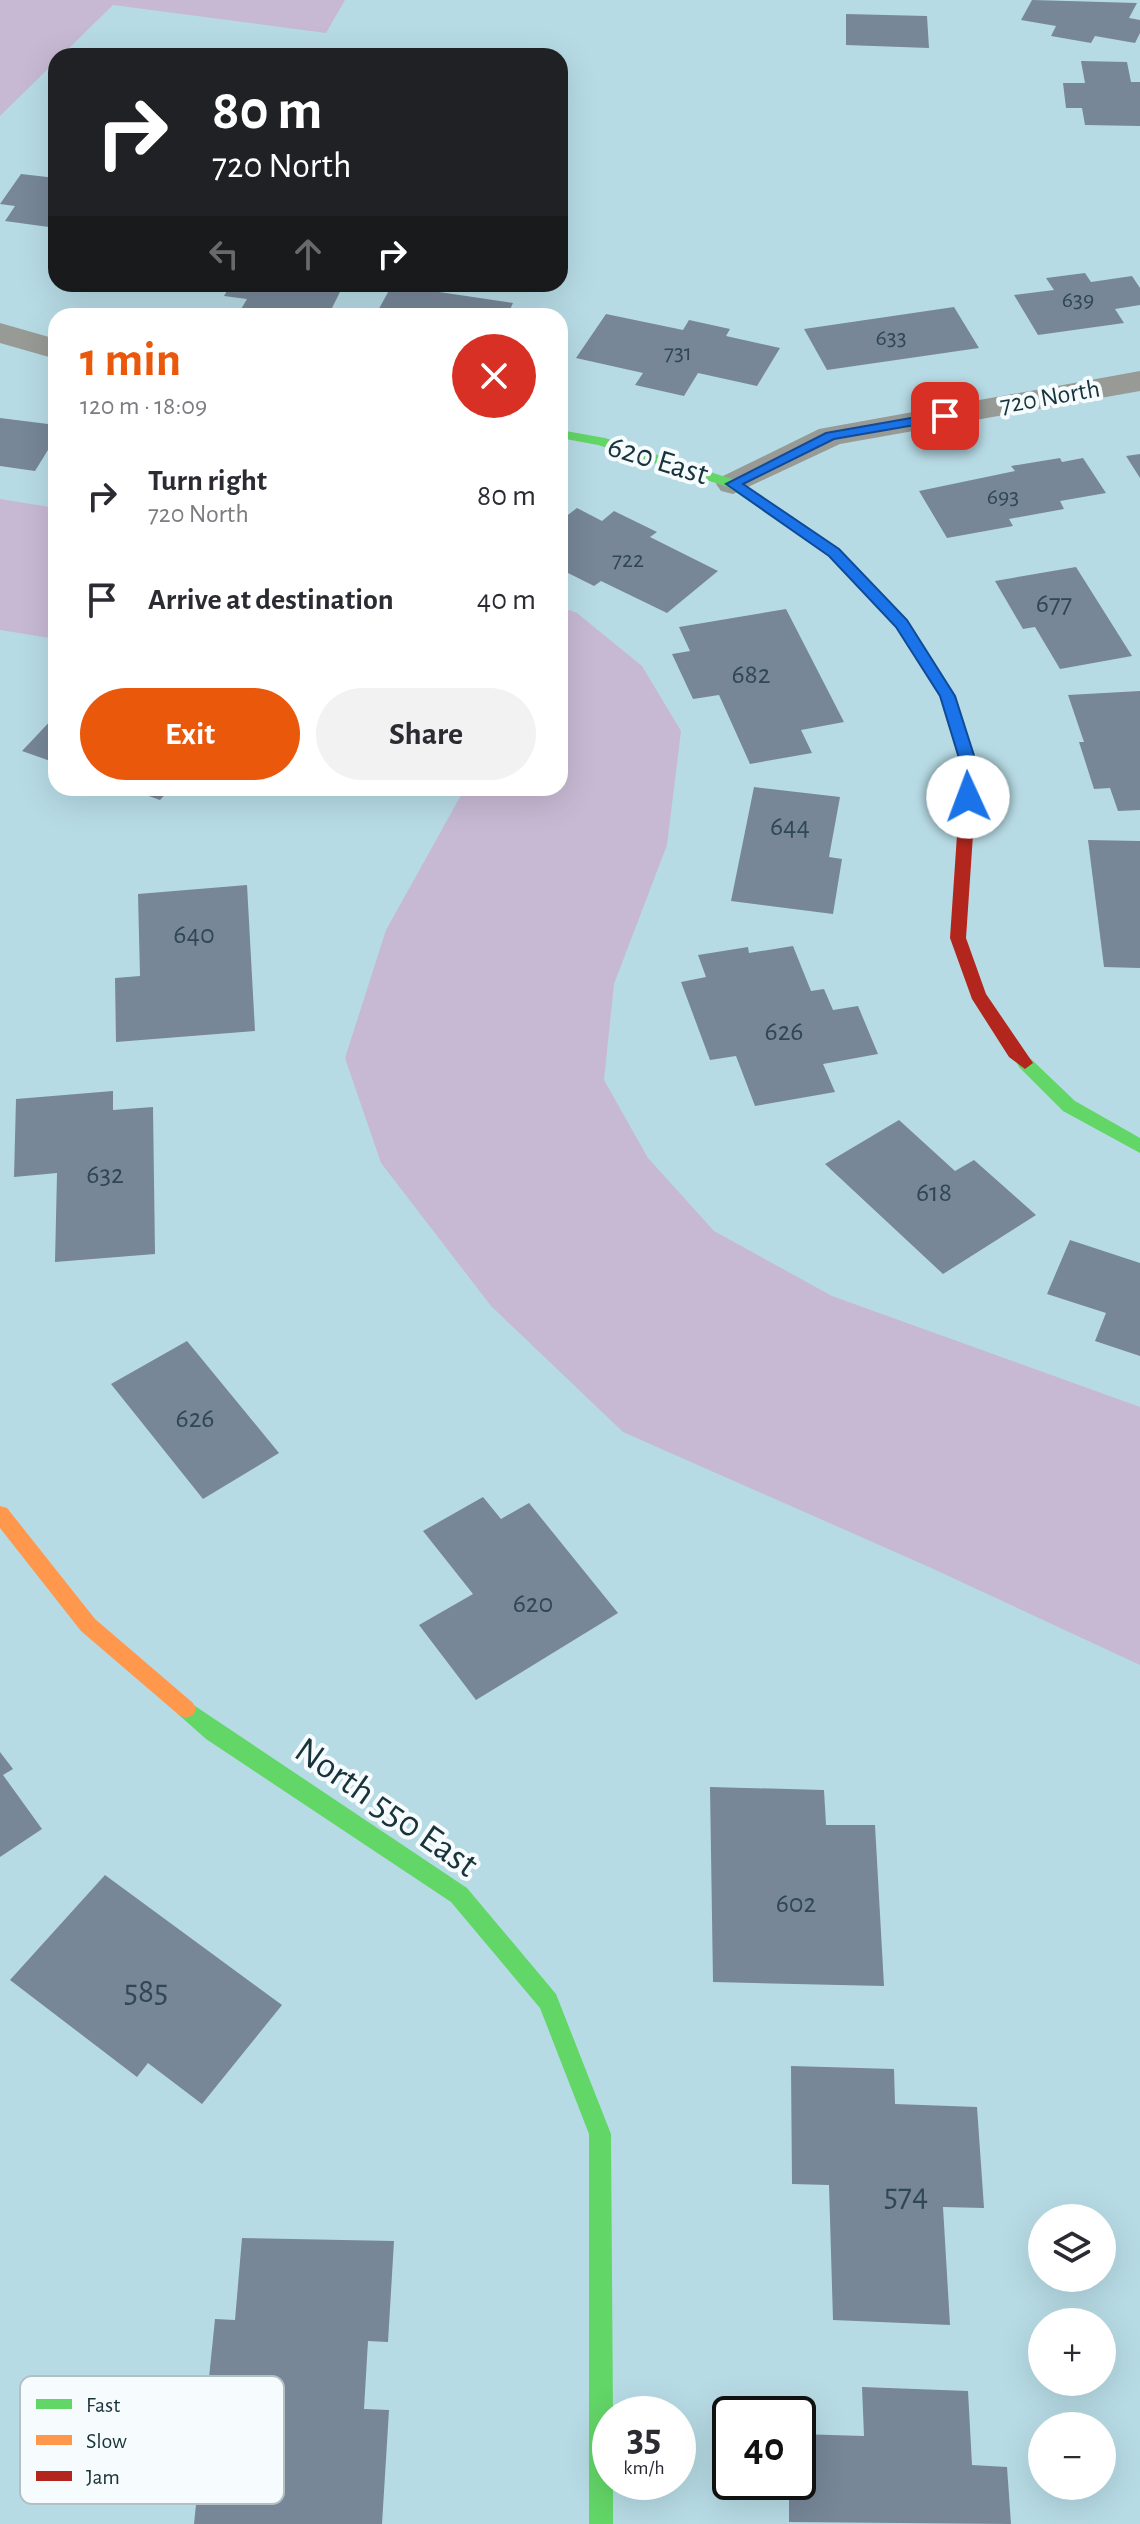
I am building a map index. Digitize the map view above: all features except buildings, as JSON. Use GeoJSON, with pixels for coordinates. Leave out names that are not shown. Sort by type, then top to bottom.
{"type":"FeatureCollection","features":[{"type":"Feature","properties":{"kind":"street"},"geometry":{"type":"LineString","coordinates":[[0,333],[48,347]]}},
{"type":"Feature","properties":{"kind":"street","name":"720 North"},"geometry":{"type":"LineString","coordinates":[[733,484],[831,436],[1140,381]]}},
{"type":"Feature","properties":{"kind":"street","name":"620 East"},"geometry":{"type":"LineString","coordinates":[[568,435],[600,441],[733,484],[834,552],[902,624],[948,696],[970,768],[958,938],[978,995],[1015,1053],[1069,1106],[1140,1146]]}},
{"type":"Feature","properties":{"kind":"street","name":"North 550 East"},"geometry":{"type":"LineString","coordinates":[[0,1514],[88,1625],[213,1732],[459,1895],[548,2001],[600,2134],[601,2524]]}},
{"type":"Feature","properties":{"kind":"shaded area"},"geometry":{"type":"Polygon","coordinates":[[[0,0],[345,0],[326,33],[113,5],[69,48],[48,48],[48,69],[0,116],[0,0]]]}},
{"type":"Feature","properties":{"kind":"shaded area"},"geometry":{"type":"Polygon","coordinates":[[[0,499],[48,507],[48,638],[0,630],[0,499]]]}},
{"type":"Feature","properties":{"kind":"shaded area"},"geometry":{"type":"Polygon","coordinates":[[[568,610],[577,613],[642,666],[681,731],[667,845],[614,984],[604,1080],[648,1158],[714,1231],[832,1296],[1140,1407],[1140,1665],[929,1567],[623,1432],[491,1306],[381,1163],[345,1058],[386,930],[461,796],[568,796],[568,610]]]}},
{"type":"Feature","properties":{"kind":"traffic: fast"},"geometry":{"type":"LineString","coordinates":[[568,435],[600,441],[733,484],[834,552],[902,624],[948,696],[970,768],[969,776]]}},
{"type":"Feature","properties":{"kind":"traffic: fast"},"geometry":{"type":"LineString","coordinates":[[1025,1063],[1069,1106],[1140,1146]]}},
{"type":"Feature","properties":{"kind":"traffic: fast"},"geometry":{"type":"LineString","coordinates":[[186,1709],[213,1732],[459,1895],[548,2001],[600,2134],[601,2524]]}},
{"type":"Feature","properties":{"kind":"traffic: slow"},"geometry":{"type":"LineString","coordinates":[[0,1514],[88,1625],[186,1709]]}},
{"type":"Feature","properties":{"kind":"traffic: jam"},"geometry":{"type":"LineString","coordinates":[[969,776],[958,938],[978,995],[1015,1053],[1025,1063]]}},
{"type":"Feature","properties":{"kind":"route"},"geometry":{"type":"LineString","coordinates":[[945,416],[831,436],[733,484],[834,552],[902,624],[948,696],[970,768],[968,797]]}}]}
